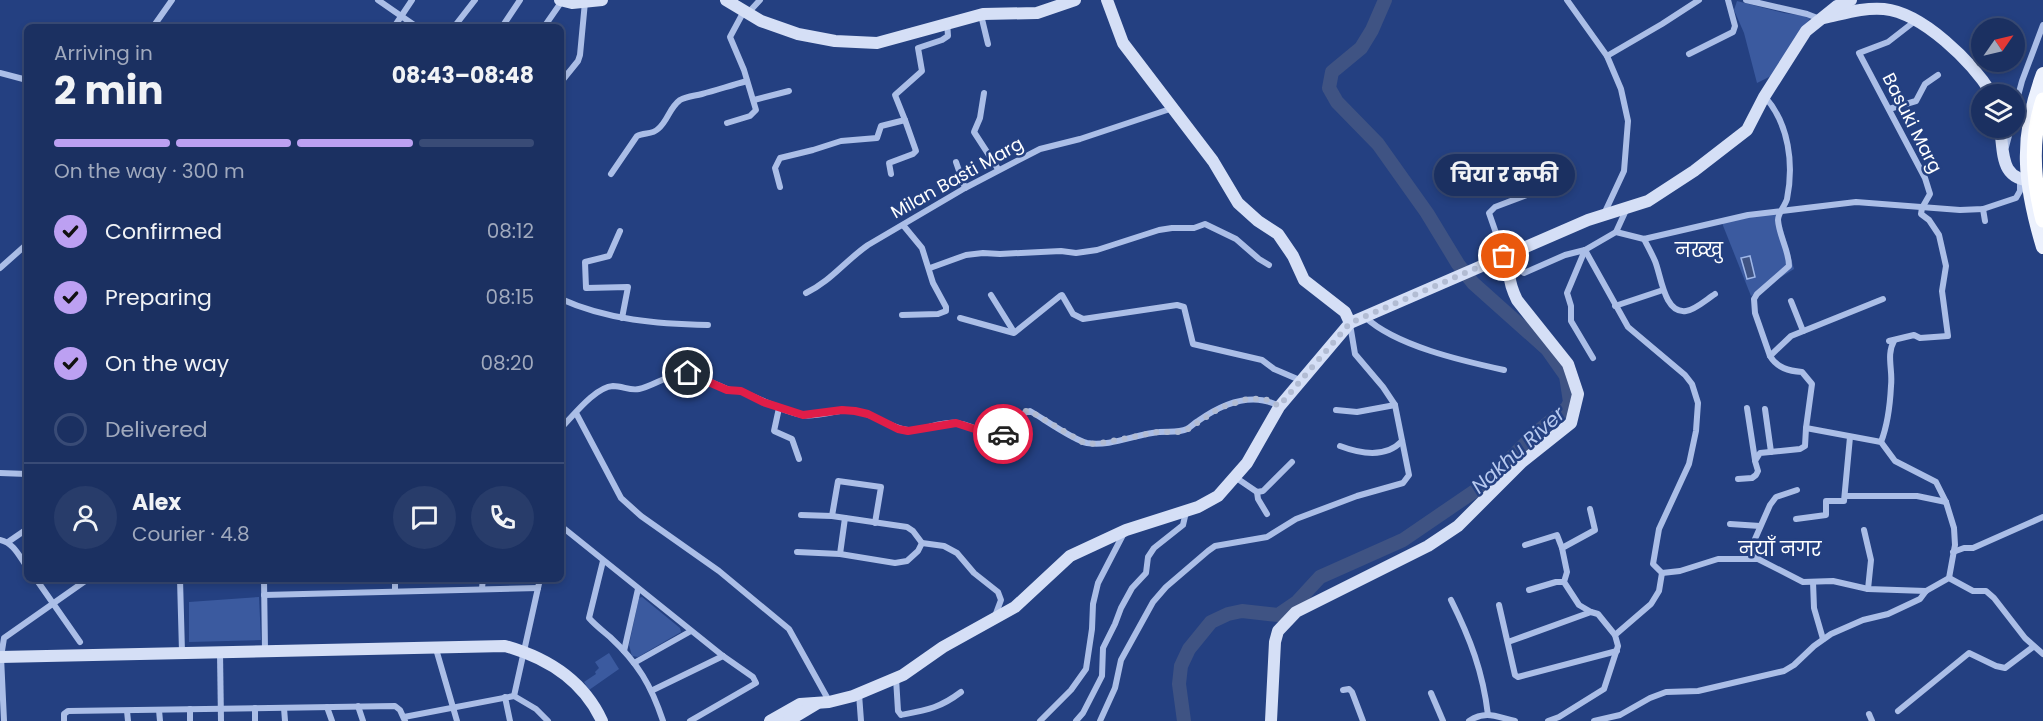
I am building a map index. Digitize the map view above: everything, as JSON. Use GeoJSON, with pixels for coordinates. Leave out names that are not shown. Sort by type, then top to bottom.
{"type":"FeatureCollection","features":[{"type":"Feature","properties":{"kind":"highway"},"geometry":{"type":"LineString","coordinates":[[2043,100],[2030,181],[2043,220]]}},
{"type":"Feature","properties":{"kind":"main road"},"geometry":{"type":"LineString","coordinates":[[2043,74],[2029,121],[2027,143],[2034,215],[2043,247]]}},
{"type":"Feature","properties":{"kind":"street"},"geometry":{"type":"LineString","coordinates":[[155,24],[172,0]]}},
{"type":"Feature","properties":{"kind":"street"},"geometry":{"type":"LineString","coordinates":[[378,0],[413,24]]}},
{"type":"Feature","properties":{"kind":"street"},"geometry":{"type":"LineString","coordinates":[[396,24],[412,0]]}},
{"type":"Feature","properties":{"kind":"street"},"geometry":{"type":"LineString","coordinates":[[456,24],[475,0]]}},
{"type":"Feature","properties":{"kind":"street"},"geometry":{"type":"LineString","coordinates":[[504,24],[520,0]]}},
{"type":"Feature","properties":{"kind":"street"},"geometry":{"type":"LineString","coordinates":[[546,24],[561,1],[572,3],[602,0]]}},
{"type":"Feature","properties":{"kind":"street"},"geometry":{"type":"LineString","coordinates":[[726,0],[761,21],[798,34],[834,41],[877,43],[980,14],[1037,13],[1075,0]]}},
{"type":"Feature","properties":{"kind":"street"},"geometry":{"type":"LineString","coordinates":[[727,123],[754,113],[754,100],[730,37],[746,12],[760,0]]}},
{"type":"Feature","properties":{"kind":"street"},"geometry":{"type":"LineString","coordinates":[[1100,721],[1115,688],[1121,660],[1153,602],[1166,587],[1208,551],[1215,546],[1267,537],[1296,519],[1357,496],[1403,483],[1409,475],[1395,405],[1355,354],[1350,323],[1345,312],[1304,280],[1293,256],[1278,234],[1258,221],[1238,203],[1213,161],[1123,43],[1107,0]]}},
{"type":"Feature","properties":{"kind":"street"},"geometry":{"type":"LineString","coordinates":[[1567,0],[1607,56],[1621,89],[1628,121],[1624,171],[1604,214]]}},
{"type":"Feature","properties":{"kind":"street"},"geometry":{"type":"LineString","coordinates":[[1607,56],[1699,0]]}},
{"type":"Feature","properties":{"kind":"street"},"geometry":{"type":"LineString","coordinates":[[1689,54],[1733,32],[1735,26],[1728,0]]}},
{"type":"Feature","properties":{"kind":"street"},"geometry":{"type":"LineString","coordinates":[[1749,0],[1820,19],[1873,9],[1897,12],[1915,20],[1939,37],[1983,84]]}},
{"type":"Feature","properties":{"kind":"street"},"geometry":{"type":"LineString","coordinates":[[771,721],[800,704],[823,702],[859,693],[896,678],[943,647],[1015,607],[1070,556],[1126,530],[1198,507],[1218,496],[1247,463],[1279,406],[1350,323],[1604,214],[1648,201],[1694,171],[1748,130],[1764,96],[1806,31],[1837,6],[1851,0]]}},
{"type":"Feature","properties":{"kind":"street"},"geometry":{"type":"LineString","coordinates":[[564,78],[580,55],[585,2]]}},
{"type":"Feature","properties":{"kind":"street"},"geometry":{"type":"LineString","coordinates":[[980,14],[988,44]]}},
{"type":"Feature","properties":{"kind":"street","name":"Basuki Marg"},"geometry":{"type":"LineString","coordinates":[[1915,20],[1888,42],[1859,53],[1925,178],[1930,194],[1922,208]]}},
{"type":"Feature","properties":{"kind":"street"},"geometry":{"type":"LineString","coordinates":[[891,174],[889,163],[916,151],[895,95],[922,71],[918,48],[948,36],[947,22]]}},
{"type":"Feature","properties":{"kind":"street"},"geometry":{"type":"LineString","coordinates":[[2021,84],[2043,25]]}},
{"type":"Feature","properties":{"kind":"street"},"geometry":{"type":"LineString","coordinates":[[0,73],[24,79]]}},
{"type":"Feature","properties":{"kind":"street"},"geometry":{"type":"LineString","coordinates":[[1889,110],[1916,101],[1924,84],[1938,75]]}},
{"type":"Feature","properties":{"kind":"street"},"geometry":{"type":"LineString","coordinates":[[611,174],[637,136],[657,131],[664,123],[668,112],[678,101],[688,96],[700,95],[747,81]]}},
{"type":"Feature","properties":{"kind":"street"},"geometry":{"type":"LineString","coordinates":[[754,100],[789,92]]}},
{"type":"Feature","properties":{"kind":"street"},"geometry":{"type":"LineString","coordinates":[[984,93],[980,118],[974,132],[998,169]]}},
{"type":"Feature","properties":{"kind":"street"},"geometry":{"type":"LineString","coordinates":[[1755,460],[1760,453],[1805,446],[1812,384],[1802,372],[1789,371],[1774,363],[1754,305],[1757,294],[1789,266],[1778,220],[1783,210],[1790,172],[1789,153],[1785,134],[1773,106],[1764,96]]}},
{"type":"Feature","properties":{"kind":"street","name":"Milan Basti Marg"},"geometry":{"type":"LineString","coordinates":[[806,293],[830,279],[849,259],[868,245],[998,169],[1044,147],[1080,139],[1173,108]]}},
{"type":"Feature","properties":{"kind":"street"},"geometry":{"type":"LineString","coordinates":[[780,187],[775,168],[780,158],[842,141],[877,138],[881,126],[904,120]]}},
{"type":"Feature","properties":{"kind":"street"},"geometry":{"type":"LineString","coordinates":[[1616,232],[1644,239],[1748,215],[1856,202],[1960,210],[1998,206],[2016,198],[2030,181],[2011,174],[2003,153],[2001,138]]}},
{"type":"Feature","properties":{"kind":"street"},"geometry":{"type":"LineString","coordinates":[[2003,153],[2008,138]]}},
{"type":"Feature","properties":{"kind":"street"},"geometry":{"type":"LineString","coordinates":[[1547,160],[1549,181],[1540,190],[1495,207],[1490,213],[1516,266],[1524,273],[1565,255],[1585,250],[1616,232],[1628,208]]}},
{"type":"Feature","properties":{"kind":"street"},"geometry":{"type":"LineString","coordinates":[[956,162],[965,188]]}},
{"type":"Feature","properties":{"kind":"street"},"geometry":{"type":"LineString","coordinates":[[1881,442],[1889,415],[1892,385],[1889,350],[1892,341],[1914,335],[1920,338],[1948,336],[1942,291],[1946,266],[1939,235],[1929,220],[1921,214],[1922,208]]}},
{"type":"Feature","properties":{"kind":"street"},"geometry":{"type":"LineString","coordinates":[[1983,209],[1985,222]]}},
{"type":"Feature","properties":{"kind":"street"},"geometry":{"type":"LineString","coordinates":[[930,268],[966,255],[983,253],[1061,251],[1076,253],[1097,250],[1159,230],[1194,228],[1205,224],[1236,239],[1269,265]]}},
{"type":"Feature","properties":{"kind":"street"},"geometry":{"type":"LineString","coordinates":[[903,225],[922,248],[933,283],[946,307],[946,311],[938,314],[903,315]]}},
{"type":"Feature","properties":{"kind":"street"},"geometry":{"type":"LineString","coordinates":[[620,231],[609,256],[585,262],[586,288],[628,287],[622,318]]}},
{"type":"Feature","properties":{"kind":"street"},"geometry":{"type":"LineString","coordinates":[[1644,239],[1656,262],[1664,290],[1673,307],[1686,311],[1715,294]]}},
{"type":"Feature","properties":{"kind":"street"},"geometry":{"type":"LineString","coordinates":[[0,268],[24,247]]}},
{"type":"Feature","properties":{"kind":"street"},"geometry":{"type":"LineString","coordinates":[[1585,250],[1628,327],[1685,375],[1692,384],[1698,403],[1696,431],[1689,464],[1659,529],[1656,541],[1653,564],[1662,573]]}},
{"type":"Feature","properties":{"kind":"street"},"geometry":{"type":"LineString","coordinates":[[1585,250],[1567,293],[1571,306],[1571,321],[1593,358]]}},
{"type":"Feature","properties":{"kind":"street"},"geometry":{"type":"LineString","coordinates":[[1271,721],[1275,642],[1278,631],[1296,612],[1428,546],[1458,526],[1522,462],[1571,423],[1578,394],[1568,364],[1517,300],[1511,289],[1508,277],[1509,253]]}},
{"type":"Feature","properties":{"kind":"street"},"geometry":{"type":"LineString","coordinates":[[1615,306],[1664,290]]}},
{"type":"Feature","properties":{"kind":"street"},"geometry":{"type":"LineString","coordinates":[[991,295],[1014,333]]}},
{"type":"Feature","properties":{"kind":"street"},"geometry":{"type":"LineString","coordinates":[[1014,333],[1062,295],[1073,314],[1083,319],[1177,305],[1184,307],[1192,344],[1262,360],[1274,369],[1302,381]]}},
{"type":"Feature","properties":{"kind":"street"},"geometry":{"type":"LineString","coordinates":[[1770,356],[1791,336],[1883,299]]}},
{"type":"Feature","properties":{"kind":"street"},"geometry":{"type":"LineString","coordinates":[[564,300],[584,309],[622,318],[708,326]]}},
{"type":"Feature","properties":{"kind":"street"},"geometry":{"type":"LineString","coordinates":[[1791,301],[1803,331]]}},
{"type":"Feature","properties":{"kind":"street"},"geometry":{"type":"LineString","coordinates":[[1365,317],[1375,326],[1390,334],[1443,355],[1504,370]]}},
{"type":"Feature","properties":{"kind":"street"},"geometry":{"type":"LineString","coordinates":[[960,318],[1014,333]]}},
{"type":"Feature","properties":{"kind":"street"},"geometry":{"type":"LineString","coordinates":[[564,425],[599,391],[611,386],[632,390],[645,388],[688,373],[727,390],[741,391],[779,408],[803,415],[842,410],[855,411],[908,431],[956,423],[993,435],[1004,434],[1022,414],[1030,411],[1084,443],[1096,444],[1158,432],[1179,432],[1188,429],[1220,408],[1250,398],[1268,400],[1279,406]]}},
{"type":"Feature","properties":{"kind":"street"},"geometry":{"type":"LineString","coordinates":[[1336,410],[1357,412],[1380,410],[1395,405]]}},
{"type":"Feature","properties":{"kind":"street"},"geometry":{"type":"LineString","coordinates":[[779,408],[774,431],[792,439],[799,459]]}},
{"type":"Feature","properties":{"kind":"street"},"geometry":{"type":"LineString","coordinates":[[1738,479],[1752,478],[1758,471],[1747,408]]}},
{"type":"Feature","properties":{"kind":"street"},"geometry":{"type":"LineString","coordinates":[[1765,409],[1771,452]]}},
{"type":"Feature","properties":{"kind":"street"},"geometry":{"type":"LineString","coordinates":[[576,413],[621,498],[641,516],[719,572],[789,629],[823,702]]}},
{"type":"Feature","properties":{"kind":"street"},"geometry":{"type":"LineString","coordinates":[[1806,429],[1881,442],[1895,461],[1936,482],[1946,502],[1954,528],[1949,578]]}},
{"type":"Feature","properties":{"kind":"street"},"geometry":{"type":"LineString","coordinates":[[1796,519],[1826,515],[1826,501],[1842,502],[1845,496],[1850,437]]}},
{"type":"Feature","properties":{"kind":"street"},"geometry":{"type":"LineString","coordinates":[[1340,446],[1364,453],[1382,452],[1395,448],[1402,441]]}},
{"type":"Feature","properties":{"kind":"street"},"geometry":{"type":"LineString","coordinates":[[1235,477],[1257,492],[1263,491],[1292,462]]}},
{"type":"Feature","properties":{"kind":"street"},"geometry":{"type":"LineString","coordinates":[[0,473],[24,474]]}},
{"type":"Feature","properties":{"kind":"street"},"geometry":{"type":"LineString","coordinates":[[832,516],[837,481],[881,487],[875,523]]}},
{"type":"Feature","properties":{"kind":"street"},"geometry":{"type":"LineString","coordinates":[[1758,559],[1755,539],[1770,505],[1776,497],[1797,490]]}},
{"type":"Feature","properties":{"kind":"street"},"geometry":{"type":"LineString","coordinates":[[1257,492],[1258,499],[1267,514]]}},
{"type":"Feature","properties":{"kind":"street"},"geometry":{"type":"LineString","coordinates":[[1845,496],[1917,496],[1946,502]]}},
{"type":"Feature","properties":{"kind":"street"},"geometry":{"type":"LineString","coordinates":[[1562,548],[1595,530],[1590,509]]}},
{"type":"Feature","properties":{"kind":"street"},"geometry":{"type":"LineString","coordinates":[[1076,721],[1083,713],[1102,676],[1103,648],[1121,608],[1132,588],[1146,573],[1148,557],[1154,548],[1183,525],[1186,511]]}},
{"type":"Feature","properties":{"kind":"street"},"geometry":{"type":"LineString","coordinates":[[801,515],[832,516],[907,528],[913,531],[922,543],[944,546],[957,553],[974,573],[998,592],[1001,600],[993,619]]}},
{"type":"Feature","properties":{"kind":"street"},"geometry":{"type":"LineString","coordinates":[[1953,552],[1973,548],[2043,517]]}},
{"type":"Feature","properties":{"kind":"street"},"geometry":{"type":"LineString","coordinates":[[840,554],[846,518]]}},
{"type":"Feature","properties":{"kind":"street"},"geometry":{"type":"LineString","coordinates":[[1730,524],[1760,526]]}},
{"type":"Feature","properties":{"kind":"street"},"geometry":{"type":"LineString","coordinates":[[564,528],[638,590],[753,677],[756,683],[690,721]]}},
{"type":"Feature","properties":{"kind":"street"},"geometry":{"type":"LineString","coordinates":[[1040,721],[1071,690],[1086,669],[1093,604],[1098,583],[1126,530]]}},
{"type":"Feature","properties":{"kind":"street"},"geometry":{"type":"LineString","coordinates":[[1864,530],[1871,560],[1868,589]]}},
{"type":"Feature","properties":{"kind":"street"},"geometry":{"type":"LineString","coordinates":[[8,542],[24,531]]}},
{"type":"Feature","properties":{"kind":"street"},"geometry":{"type":"LineString","coordinates":[[1525,545],[1557,535],[1567,572],[1564,582],[1579,605],[1598,614],[1616,634],[1618,646],[1604,689],[1559,717],[1548,721]]}},
{"type":"Feature","properties":{"kind":"street"},"geometry":{"type":"LineString","coordinates":[[0,540],[8,542],[24,563]]}},
{"type":"Feature","properties":{"kind":"street"},"geometry":{"type":"LineString","coordinates":[[797,552],[840,554],[895,563],[907,561],[918,551],[922,543]]}},
{"type":"Feature","properties":{"kind":"street"},"geometry":{"type":"LineString","coordinates":[[1662,573],[1680,571],[1718,559],[1758,559],[1803,582],[1833,581],[1868,589],[1926,591]]}},
{"type":"Feature","properties":{"kind":"street"},"geometry":{"type":"LineString","coordinates":[[603,561],[589,618],[634,663],[653,690],[663,721]]}},
{"type":"Feature","properties":{"kind":"street"},"geometry":{"type":"LineString","coordinates":[[1616,634],[1650,604],[1659,591],[1662,573]]}},
{"type":"Feature","properties":{"kind":"street"},"geometry":{"type":"LineString","coordinates":[[1594,721],[1620,715],[1666,692],[1698,691],[1784,671],[1831,634],[1863,620],[1888,614],[1920,599],[1926,591],[1949,578]]}},
{"type":"Feature","properties":{"kind":"street"},"geometry":{"type":"LineString","coordinates":[[1949,578],[1973,591],[1986,591],[2033,647],[2043,654]]}},
{"type":"Feature","properties":{"kind":"street"},"geometry":{"type":"LineString","coordinates":[[38,582],[80,642]]}},
{"type":"Feature","properties":{"kind":"street"},"geometry":{"type":"LineString","coordinates":[[4,721],[2,637],[84,582]]}},
{"type":"Feature","properties":{"kind":"street"},"geometry":{"type":"LineString","coordinates":[[180,582],[182,652]]}},
{"type":"Feature","properties":{"kind":"street"},"geometry":{"type":"LineString","coordinates":[[264,582],[265,650]]}},
{"type":"Feature","properties":{"kind":"street"},"geometry":{"type":"LineString","coordinates":[[395,582],[395,590]]}},
{"type":"Feature","properties":{"kind":"street"},"geometry":{"type":"LineString","coordinates":[[482,588],[483,582]]}},
{"type":"Feature","properties":{"kind":"street"},"geometry":{"type":"LineString","coordinates":[[514,696],[539,582]]}},
{"type":"Feature","properties":{"kind":"street"},"geometry":{"type":"LineString","coordinates":[[1529,590],[1564,582]]}},
{"type":"Feature","properties":{"kind":"street"},"geometry":{"type":"LineString","coordinates":[[1813,582],[1814,608],[1823,639]]}},
{"type":"Feature","properties":{"kind":"street"},"geometry":{"type":"LineString","coordinates":[[264,595],[538,588]]}},
{"type":"Feature","properties":{"kind":"street"},"geometry":{"type":"LineString","coordinates":[[624,651],[638,590]]}},
{"type":"Feature","properties":{"kind":"street"},"geometry":{"type":"LineString","coordinates":[[1451,600],[1473,646],[1484,684],[1488,714]]}},
{"type":"Feature","properties":{"kind":"street"},"geometry":{"type":"LineString","coordinates":[[1499,605],[1515,675],[1518,677],[1617,651]]}},
{"type":"Feature","properties":{"kind":"street"},"geometry":{"type":"LineString","coordinates":[[1508,642],[1591,612]]}},
{"type":"Feature","properties":{"kind":"street"},"geometry":{"type":"LineString","coordinates":[[634,663],[691,631]]}},
{"type":"Feature","properties":{"kind":"street"},"geometry":{"type":"LineString","coordinates":[[1,657],[505,646],[523,651],[564,672],[591,701],[602,721]]}},
{"type":"Feature","properties":{"kind":"street"},"geometry":{"type":"LineString","coordinates":[[1898,711],[1969,653],[2005,668],[2033,647]]}},
{"type":"Feature","properties":{"kind":"street"},"geometry":{"type":"LineString","coordinates":[[436,649],[458,721]]}},
{"type":"Feature","properties":{"kind":"street"},"geometry":{"type":"LineString","coordinates":[[220,651],[221,721]]}},
{"type":"Feature","properties":{"kind":"street"},"geometry":{"type":"LineString","coordinates":[[653,690],[723,656]]}},
{"type":"Feature","properties":{"kind":"street"},"geometry":{"type":"LineString","coordinates":[[896,678],[898,711],[901,715],[945,704],[961,692]]}},
{"type":"Feature","properties":{"kind":"street"},"geometry":{"type":"LineString","coordinates":[[1343,690],[1349,689],[1352,692],[1363,721]]}},
{"type":"Feature","properties":{"kind":"street"},"geometry":{"type":"LineString","coordinates":[[859,693],[861,721]]}},
{"type":"Feature","properties":{"kind":"street"},"geometry":{"type":"LineString","coordinates":[[1431,693],[1443,721]]}},
{"type":"Feature","properties":{"kind":"street"},"geometry":{"type":"LineString","coordinates":[[64,721],[65,712],[358,706],[395,706],[405,719],[453,707],[514,696],[536,709],[548,721]]}},
{"type":"Feature","properties":{"kind":"street"},"geometry":{"type":"LineString","coordinates":[[505,697],[510,721]]}},
{"type":"Feature","properties":{"kind":"street"},"geometry":{"type":"LineString","coordinates":[[788,721],[823,702]]}},
{"type":"Feature","properties":{"kind":"street"},"geometry":{"type":"LineString","coordinates":[[358,706],[363,721]]}},
{"type":"Feature","properties":{"kind":"street"},"geometry":{"type":"LineString","coordinates":[[327,707],[332,721]]}},
{"type":"Feature","properties":{"kind":"street"},"geometry":{"type":"LineString","coordinates":[[255,708],[255,721]]}},
{"type":"Feature","properties":{"kind":"street"},"geometry":{"type":"LineString","coordinates":[[284,708],[285,721]]}},
{"type":"Feature","properties":{"kind":"street"},"geometry":{"type":"LineString","coordinates":[[190,709],[190,721]]}},
{"type":"Feature","properties":{"kind":"street"},"geometry":{"type":"LineString","coordinates":[[159,710],[160,721]]}},
{"type":"Feature","properties":{"kind":"street"},"geometry":{"type":"LineString","coordinates":[[99,711],[99,721]]}},
{"type":"Feature","properties":{"kind":"street"},"geometry":{"type":"LineString","coordinates":[[128,711],[128,721]]}},
{"type":"Feature","properties":{"kind":"street"},"geometry":{"type":"LineString","coordinates":[[1469,721],[1488,714],[1515,721]]}},
{"type":"Feature","properties":{"kind":"shaded area"},"geometry":{"type":"Polygon","coordinates":[[[1737,1],[1811,17],[1773,75],[1757,83],[1744,33],[1734,10],[1737,1]]]}},
{"type":"Feature","properties":{"kind":"shaded area"},"geometry":{"type":"Polygon","coordinates":[[[1778,212],[1794,269],[1751,296],[1722,223],[1778,212]]]}},
{"type":"Feature","properties":{"kind":"shaded area"},"geometry":{"type":"Polygon","coordinates":[[[1750,256],[1755,277],[1747,279],[1741,258],[1750,256]]]}},
{"type":"Feature","properties":{"kind":"shaded area"},"geometry":{"type":"Polygon","coordinates":[[[259,597],[261,640],[189,642],[189,602],[259,597]]]}},
{"type":"Feature","properties":{"kind":"shaded area"},"geometry":{"type":"Polygon","coordinates":[[[642,597],[680,628],[681,632],[638,657],[632,656],[629,645],[639,598],[642,597]]]}},
{"type":"Feature","properties":{"kind":"shaded area"},"geometry":{"type":"Polygon","coordinates":[[[609,653],[619,669],[589,690],[584,682],[596,674],[599,668],[595,662],[609,653]]]}},
{"type":"Feature","properties":{"kind":"waterway","name":"Nakhu River"},"geometry":{"type":"LineString","coordinates":[[1184,721],[1179,684],[1181,666],[1189,649],[1211,622],[1228,614],[1242,611],[1278,615],[1297,602],[1320,577],[1403,540],[1485,484],[1537,432],[1567,408],[1570,402],[1566,376],[1547,349],[1473,283],[1378,144],[1337,102],[1329,88],[1332,72],[1361,48],[1385,0]]}},
{"type":"Feature","properties":{"kind":"way so far"},"geometry":{"type":"LineString","coordinates":[[1003,434],[1026,411],[1030,411],[1084,443],[1096,444],[1158,432],[1179,432],[1188,429],[1220,408],[1250,398],[1268,400],[1279,406],[1350,323],[1504,256]]}},
{"type":"Feature","properties":{"kind":"place","name":"चिया र कफी"},"geometry":{"type":"Point","coordinates":[1504,256]}},
{"type":"Feature","properties":{"kind":"district","name":"नख्खु"},"geometry":{"type":"Point","coordinates":[1699,250]}},
{"type":"Feature","properties":{"kind":"district","name":"नयाँ नगर"},"geometry":{"type":"Point","coordinates":[1780,549]}},
{"type":"Feature","properties":{"kind":"route"},"geometry":{"type":"LineString","coordinates":[[688,373],[727,390],[741,391],[763,402],[803,415],[842,410],[855,411],[908,431],[956,423],[993,435],[1003,434]]}}]}
